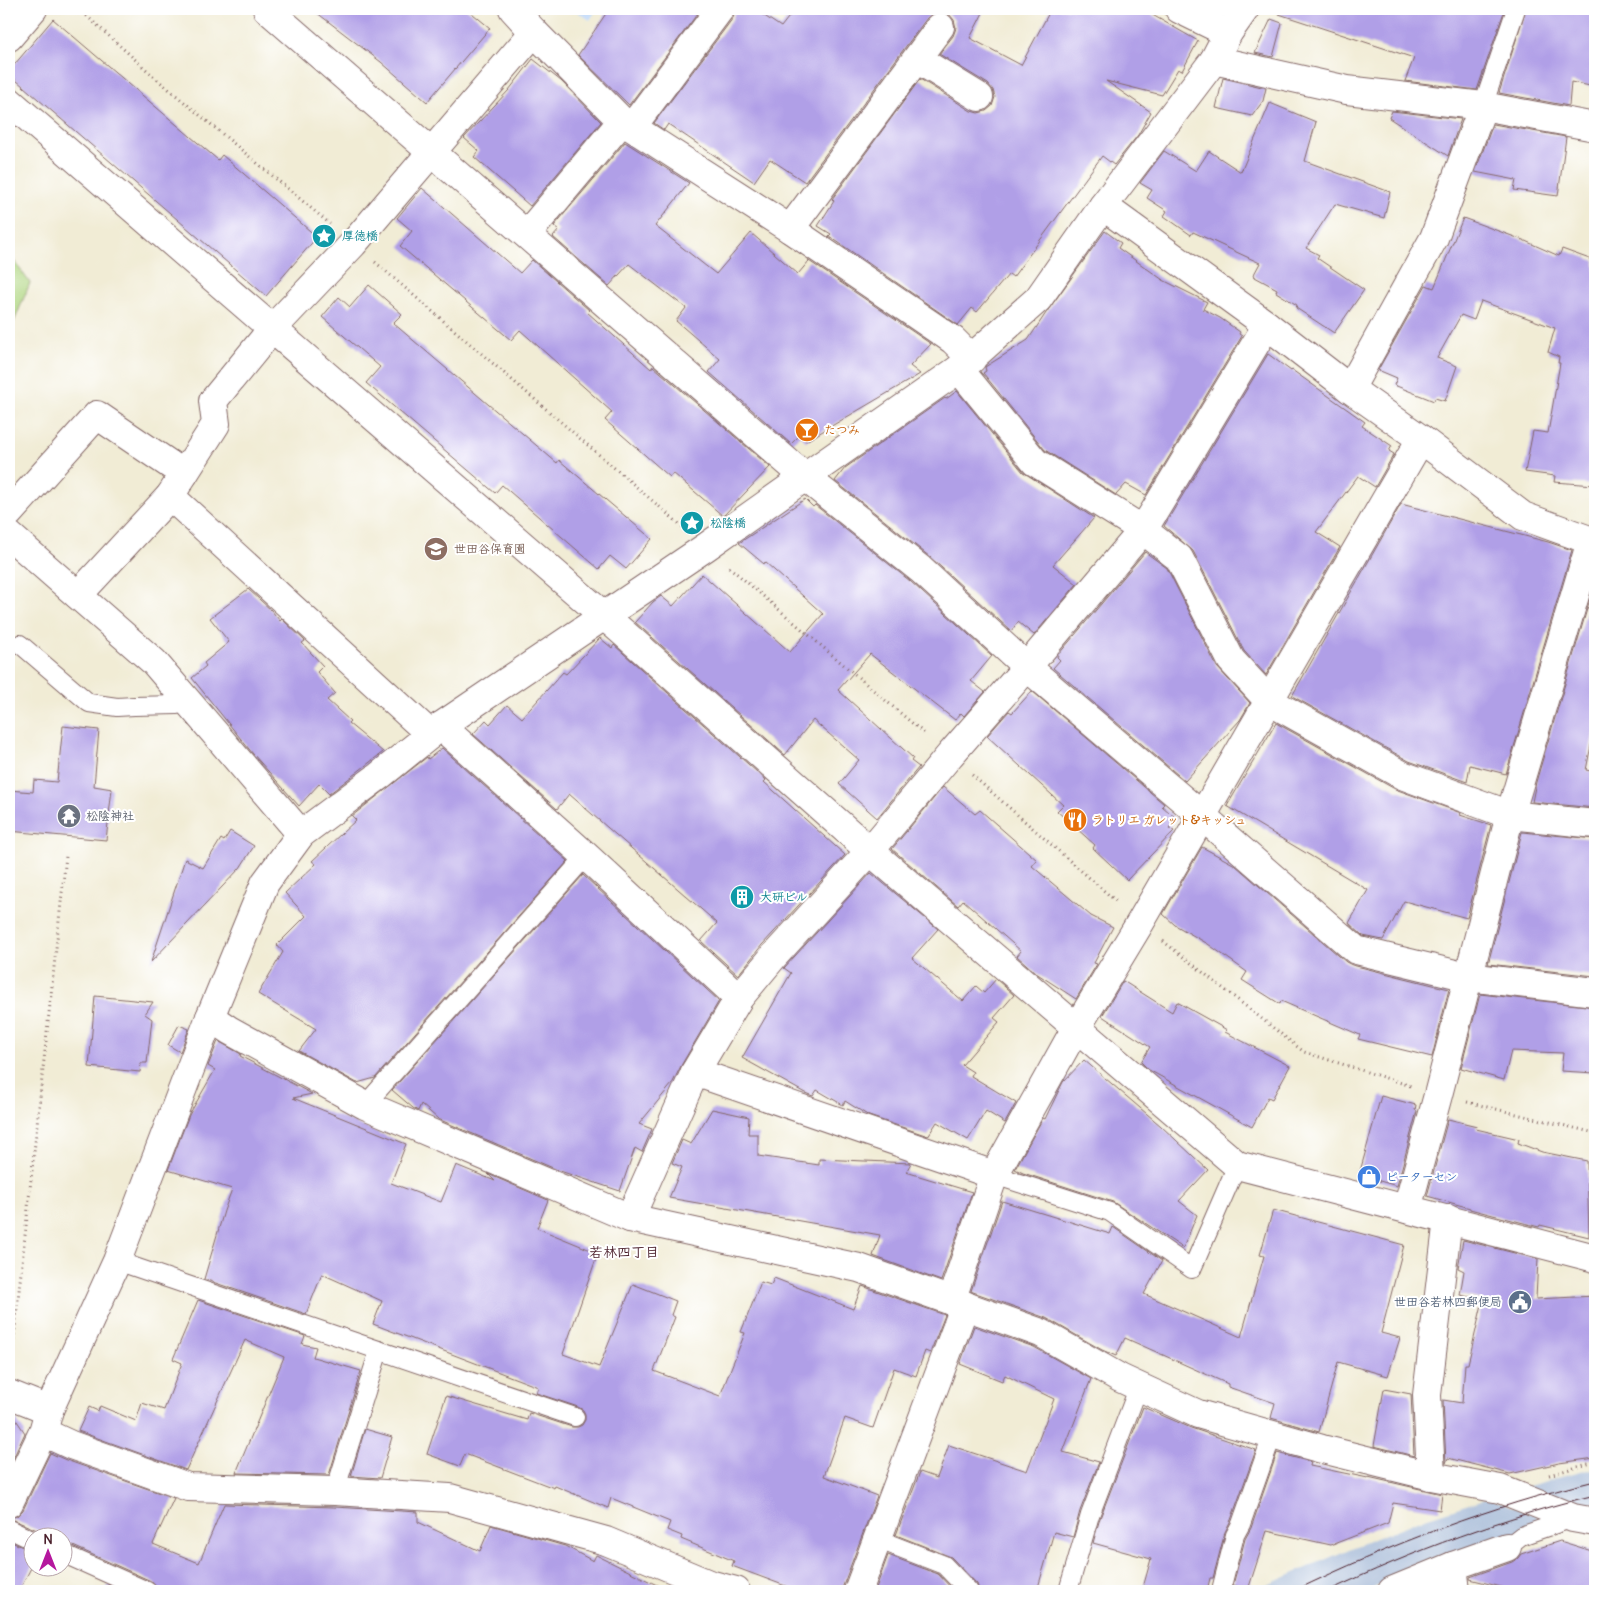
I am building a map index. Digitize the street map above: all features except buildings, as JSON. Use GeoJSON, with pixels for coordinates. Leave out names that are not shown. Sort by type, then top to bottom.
{"type":"FeatureCollection","features":[{"type":"Feature","properties":{"kind":"street"},"geometry":{"type":"LineString","coordinates":[[9,37],[33,9]]}},
{"type":"Feature","properties":{"kind":"street"},"geometry":{"type":"LineString","coordinates":[[267,9],[805,477],[920,569],[1027,667],[1202,815],[1356,950],[1468,977],[1595,992]]}},
{"type":"Feature","properties":{"kind":"street"},"geometry":{"type":"LineString","coordinates":[[513,9],[627,124],[790,229],[953,340],[966,364],[1035,462],[1143,530],[1178,558],[1230,660],[1269,701],[1402,775],[1510,815],[1595,824]]}},
{"type":"Feature","properties":{"kind":"street"},"geometry":{"type":"LineString","coordinates":[[527,234],[627,124],[720,9]]}},
{"type":"Feature","properties":{"kind":"street"},"geometry":{"type":"LineString","coordinates":[[1179,9],[1228,33]]}},
{"type":"Feature","properties":{"kind":"street"},"geometry":{"type":"LineString","coordinates":[[9,1503],[117,1261],[210,1017],[265,883],[301,834],[380,776],[436,730],[706,547],[966,364],[1038,299],[1103,206],[1214,60],[1228,33],[1245,9]]}},
{"type":"Feature","properties":{"kind":"street"},"geometry":{"type":"LineString","coordinates":[[790,229],[940,27]]}},
{"type":"Feature","properties":{"kind":"street"},"geometry":{"type":"LineString","coordinates":[[78,595],[177,485],[216,424],[212,401],[272,329],[353,244],[534,32]]}},
{"type":"Feature","properties":{"kind":"street"},"geometry":{"type":"LineString","coordinates":[[917,59],[980,97]]}},
{"type":"Feature","properties":{"kind":"street"},"geometry":{"type":"LineString","coordinates":[[1214,60],[1347,90],[1483,106],[1595,127]]}},
{"type":"Feature","properties":{"kind":"street"},"geometry":{"type":"LineString","coordinates":[[9,100],[604,616],[870,851],[1237,1165],[1595,1258]]}},
{"type":"Feature","properties":{"kind":"street"},"geometry":{"type":"LineString","coordinates":[[1350,389],[1434,238],[1483,106]]}},
{"type":"Feature","properties":{"kind":"street"},"geometry":{"type":"LineString","coordinates":[[1103,206],[1267,325],[1350,389],[1421,438],[1523,516],[1593,542],[1510,815],[1407,1209]]}},
{"type":"Feature","properties":{"kind":"street"},"geometry":{"type":"LineString","coordinates":[[630,1218],[695,1072],[739,998],[774,956],[870,851],[1143,530],[1267,325]]}},
{"type":"Feature","properties":{"kind":"street"},"geometry":{"type":"LineString","coordinates":[[9,513],[97,415],[177,485],[436,730],[586,856],[739,998]]}},
{"type":"Feature","properties":{"kind":"street"},"geometry":{"type":"LineString","coordinates":[[858,1591],[958,1303],[994,1175],[1421,438]]}},
{"type":"Feature","properties":{"kind":"street"},"geometry":{"type":"LineString","coordinates":[[9,535],[154,662],[301,834]]}},
{"type":"Feature","properties":{"kind":"street"},"geometry":{"type":"LineString","coordinates":[[210,1017],[229,1030],[365,1105],[630,1218],[859,1268],[1041,1332],[1120,1378],[1198,1414],[1272,1436],[1431,1476],[1500,1489],[1584,1520]]}},
{"type":"Feature","properties":{"kind":"street"},"geometry":{"type":"LineString","coordinates":[[695,1072],[994,1175]]}},
{"type":"Feature","properties":{"kind":"street"},"geometry":{"type":"LineString","coordinates":[[1431,1476],[1426,1395],[1448,1219]]}},
{"type":"Feature","properties":{"kind":"street"},"geometry":{"type":"LineString","coordinates":[[10,1382],[71,1445],[188,1487],[335,1491],[450,1498],[606,1541],[709,1584],[736,1591]]}},
{"type":"Feature","properties":{"kind":"street"},"geometry":{"type":"LineString","coordinates":[[1392,1591],[1454,1578],[1507,1547]]}},
{"type":"Feature","properties":{"kind":"lane"},"geometry":{"type":"LineString","coordinates":[[1483,106],[1516,9]]}},
{"type":"Feature","properties":{"kind":"lane"},"geometry":{"type":"LineString","coordinates":[[20,644],[89,702],[117,707],[177,705],[186,699]]}},
{"type":"Feature","properties":{"kind":"lane"},"geometry":{"type":"LineString","coordinates":[[365,1105],[586,856]]}},
{"type":"Feature","properties":{"kind":"lane"},"geometry":{"type":"LineString","coordinates":[[994,1175],[1110,1212],[1192,1269],[1237,1165]]}},
{"type":"Feature","properties":{"kind":"lane"},"geometry":{"type":"LineString","coordinates":[[117,1261],[575,1417]]}},
{"type":"Feature","properties":{"kind":"lane"},"geometry":{"type":"LineString","coordinates":[[335,1491],[379,1350]]}},
{"type":"Feature","properties":{"kind":"lane"},"geometry":{"type":"LineString","coordinates":[[1068,1591],[1090,1515],[1139,1386]]}},
{"type":"Feature","properties":{"kind":"lane"},"geometry":{"type":"LineString","coordinates":[[1222,1586],[1235,1535],[1272,1436]]}},
{"type":"Feature","properties":{"kind":"lane"},"geometry":{"type":"LineString","coordinates":[[1507,1547],[1522,1536],[1584,1520]]}},
{"type":"Feature","properties":{"kind":"lane"},"geometry":{"type":"LineString","coordinates":[[9,1529],[22,1535]]}},
{"type":"Feature","properties":{"kind":"lane"},"geometry":{"type":"LineString","coordinates":[[877,1539],[944,1565],[969,1591]]}},
{"type":"Feature","properties":{"kind":"lane"},"geometry":{"type":"LineString","coordinates":[[72,1557],[147,1591]]}},
{"type":"Feature","properties":{"kind":"path"},"geometry":{"type":"LineString","coordinates":[[80,9],[159,80],[706,547]]}},
{"type":"Feature","properties":{"kind":"path"},"geometry":{"type":"LineString","coordinates":[[10,1382],[66,856]]}},
{"type":"Feature","properties":{"kind":"shaded area"},"geometry":{"type":"Polygon","coordinates":[[[573,9],[597,9],[590,20],[573,9]]]}},
{"type":"Feature","properties":{"kind":"shaded area"},"geometry":{"type":"Polygon","coordinates":[[[1595,1468],[1595,1502],[1577,1507],[1525,1487],[1595,1468]]]}},
{"type":"Feature","properties":{"kind":"shaded area"},"geometry":{"type":"Polygon","coordinates":[[[1488,1498],[1536,1515],[1542,1524],[1398,1577],[1367,1591],[1254,1591],[1363,1543],[1428,1517],[1488,1498]]]}},
{"type":"Feature","properties":{"kind":"green space"},"geometry":{"type":"Polygon","coordinates":[[[9,254],[30,283],[9,334],[9,254]]]}},
{"type":"Feature","properties":{"kind":"tram line"},"geometry":{"type":"LineString","coordinates":[[1294,1591],[1404,1542],[1480,1514],[1595,1481]]}},
{"type":"Feature","properties":{"kind":"tram line"},"geometry":{"type":"LineString","coordinates":[[1328,1591],[1393,1562],[1459,1536],[1493,1524],[1595,1495]]}},
{"type":"Feature","properties":{"kind":"place","name":"厚徳橋"},"geometry":{"type":"Point","coordinates":[324,236]}},
{"type":"Feature","properties":{"kind":"place","name":"たつみ"},"geometry":{"type":"Point","coordinates":[807,430]}},
{"type":"Feature","properties":{"kind":"place","name":"松陰橋"},"geometry":{"type":"Point","coordinates":[692,523]}},
{"type":"Feature","properties":{"kind":"place","name":"世田谷保育園"},"geometry":{"type":"Point","coordinates":[436,549]}},
{"type":"Feature","properties":{"kind":"place","name":"松陰神社"},"geometry":{"type":"Point","coordinates":[69,816]}},
{"type":"Feature","properties":{"kind":"place","name":"ラトリエ ガレット&キッシュ"},"geometry":{"type":"Point","coordinates":[1075,820]}},
{"type":"Feature","properties":{"kind":"place","name":"大研ビル"},"geometry":{"type":"Point","coordinates":[742,897]}},
{"type":"Feature","properties":{"kind":"place","name":"ピーターセン"},"geometry":{"type":"Point","coordinates":[1369,1177]}},
{"type":"Feature","properties":{"kind":"place","name":"世田谷若林四郵便局"},"geometry":{"type":"Point","coordinates":[1520,1302]}},
{"type":"Feature","properties":{"kind":"district","name":"若林四丁目"},"geometry":{"type":"Point","coordinates":[624,1252]}}]}
